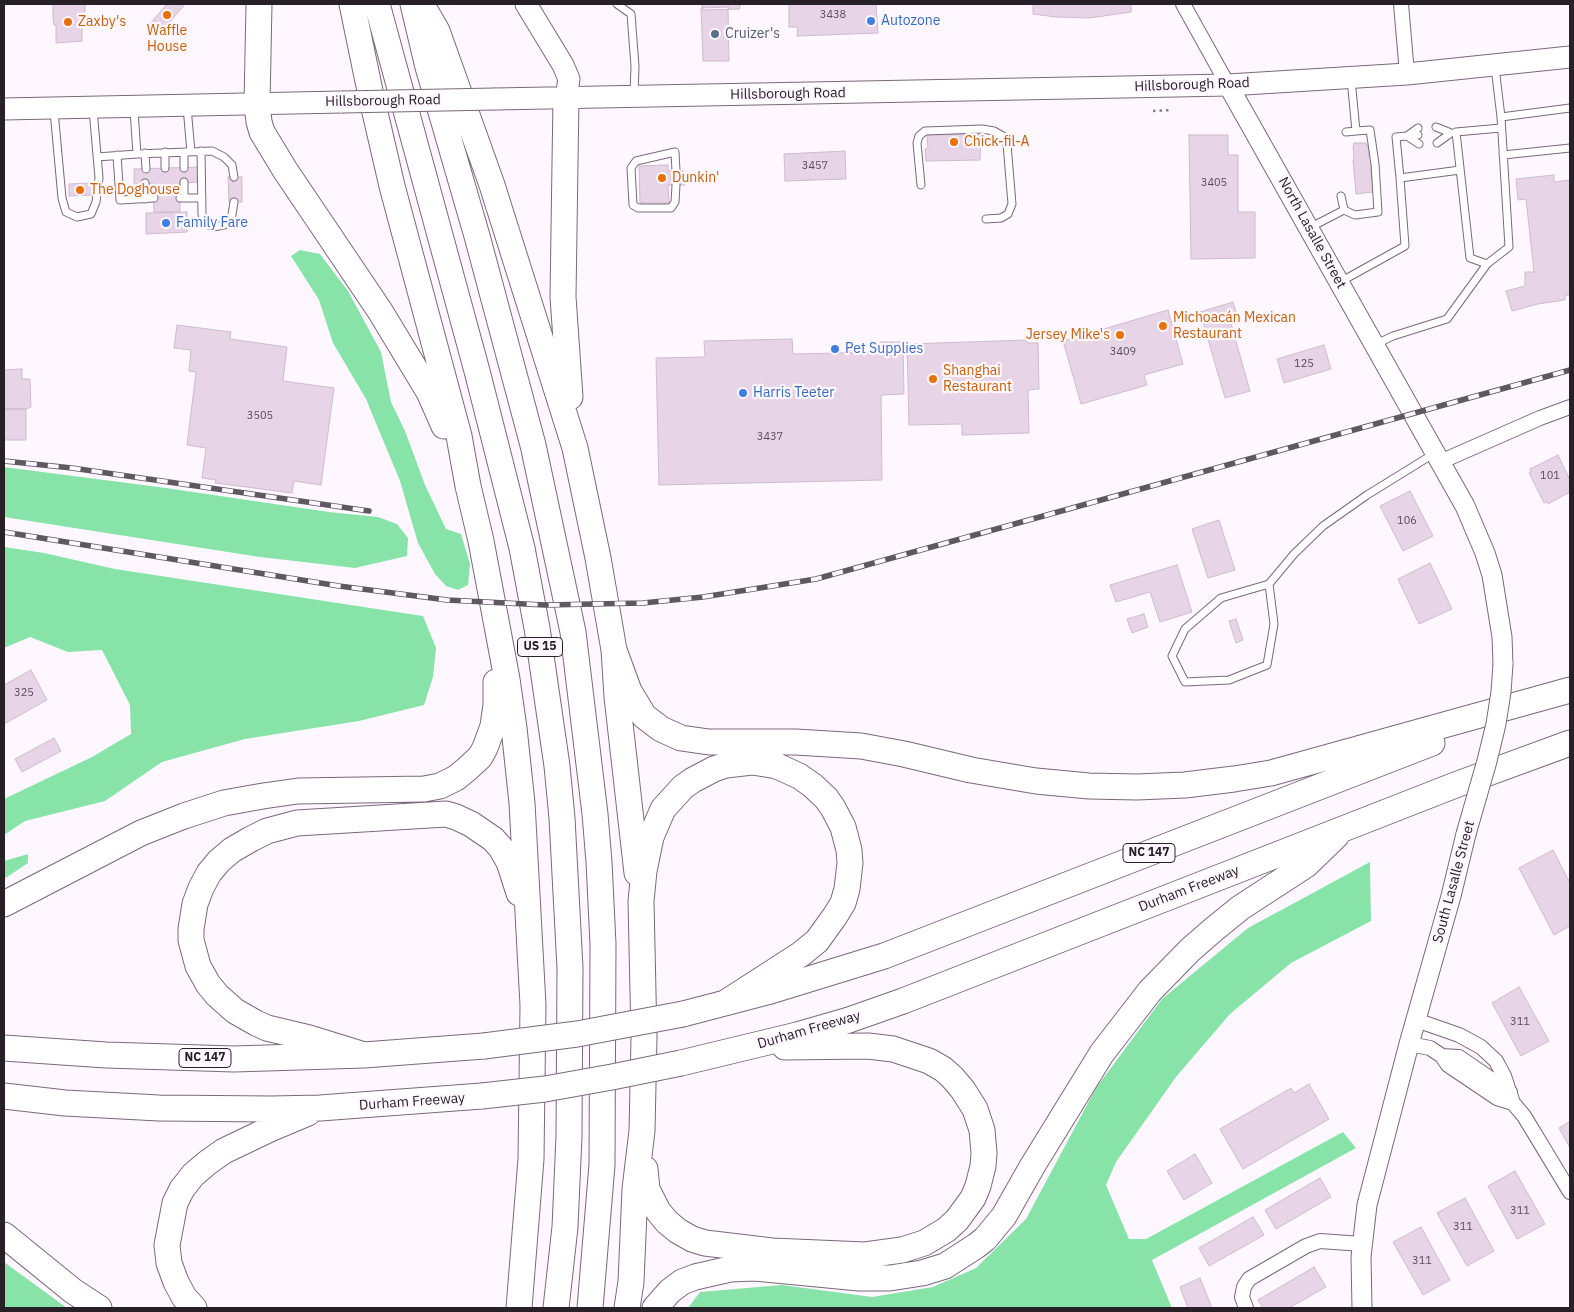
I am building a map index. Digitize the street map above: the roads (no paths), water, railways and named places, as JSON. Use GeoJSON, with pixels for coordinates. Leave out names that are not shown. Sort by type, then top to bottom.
{"type":"FeatureCollection","features":[{"type":"Feature","properties":{"kind":"highway"},"geometry":{"type":"LineString","coordinates":[[259,4],[257,104],[262,132],[380,310],[429,392],[468,486]]}},
{"type":"Feature","properties":{"kind":"highway"},"geometry":{"type":"LineString","coordinates":[[352,4],[392,186],[452,407],[481,542],[507,679],[515,738],[522,803],[533,1005],[530,1159],[518,1308]]}},
{"type":"Feature","properties":{"kind":"highway","name":"US 15"},"geometry":{"type":"LineString","coordinates":[[377,4],[477,371],[522,548],[537,628],[557,766],[562,818],[570,968],[569,1136],[565,1227],[556,1308]]}},
{"type":"Feature","properties":{"kind":"highway","name":"US 15"},"geometry":{"type":"LineString","coordinates":[[413,4],[431,76],[477,236],[533,445],[573,632],[595,814],[603,944],[602,1165],[590,1308]]}},
{"type":"Feature","properties":{"kind":"highway"},"geometry":{"type":"LineString","coordinates":[[422,4],[437,31],[492,185],[575,448],[598,558],[614,650],[633,850],[641,901],[644,1038],[642,1131],[635,1189],[631,1282],[627,1308]]}},
{"type":"Feature","properties":{"kind":"highway"},"geometry":{"type":"LineString","coordinates":[[566,98],[563,296],[575,448]]}},
{"type":"Feature","properties":{"kind":"highway"},"geometry":{"type":"LineString","coordinates":[[4,904],[141,833],[184,816],[224,804],[298,791],[424,789],[440,786],[456,778],[480,757],[493,726],[496,705],[495,622]]}},
{"type":"Feature","properties":{"kind":"highway"},"geometry":{"type":"LineString","coordinates":[[614,650],[629,691],[644,716],[661,729],[681,738],[709,742],[796,742],[861,746],[971,770],[1036,781],[1089,786],[1185,785],[1271,773],[1570,691]]}},
{"type":"Feature","properties":{"kind":"highway","name":"NC 147"},"geometry":{"type":"LineString","coordinates":[[4,1048],[178,1058],[234,1059],[364,1055],[484,1046],[577,1034],[683,1014],[767,992],[884,956],[1316,787],[1570,691]]}},
{"type":"Feature","properties":{"kind":"highway","name":"Durham Freeway"},"geometry":{"type":"LineString","coordinates":[[4,1096],[65,1103],[159,1108],[320,1108],[482,1096],[545,1089],[681,1063],[849,1020],[903,1001],[1346,827],[1570,743]]}},
{"type":"Feature","properties":{"kind":"highway"},"geometry":{"type":"LineString","coordinates":[[641,901],[647,853],[663,809],[683,787],[707,772],[738,763],[752,762],[777,766],[805,781],[826,798],[843,827],[849,850],[849,876],[843,903],[832,922],[817,941],[801,954],[725,1003]]}},
{"type":"Feature","properties":{"kind":"highway"},"geometry":{"type":"LineString","coordinates":[[364,1055],[256,1024],[235,1011],[208,984],[198,966],[191,940],[192,916],[201,888],[209,874],[219,861],[232,850],[267,831],[297,823],[432,814],[456,816],[482,830],[501,848],[514,875],[530,934]]}},
{"type":"Feature","properties":{"kind":"highway"},"geometry":{"type":"LineString","coordinates":[[655,1308],[670,1291],[682,1282],[694,1277],[730,1269],[755,1268],[859,1278],[890,1278],[922,1273],[945,1266],[976,1246],[985,1239],[1012,1204],[1033,1165],[1102,1053],[1150,991],[1190,950],[1213,930],[1246,904],[1306,865],[1346,827]]}},
{"type":"Feature","properties":{"kind":"highway"},"geometry":{"type":"LineString","coordinates":[[642,1131],[646,1178],[651,1199],[667,1222],[692,1239],[706,1243],[772,1251],[872,1255],[902,1250],[924,1243],[946,1230],[966,1208],[978,1186],[983,1166],[984,1140],[979,1120],[969,1099],[943,1069],[929,1061],[893,1049],[868,1046],[745,1048]]}},
{"type":"Feature","properties":{"kind":"highway"},"geometry":{"type":"LineString","coordinates":[[194,1308],[176,1282],[169,1263],[167,1245],[175,1203],[182,1189],[207,1163],[224,1152],[270,1128],[320,1108]]}},
{"type":"Feature","properties":{"kind":"highway"},"geometry":{"type":"LineString","coordinates":[[4,1235],[73,1291],[99,1308]]}},
{"type":"Feature","properties":{"kind":"highway"},"geometry":{"type":"LineString","coordinates":[[508,1308],[521,1277]]}},
{"type":"Feature","properties":{"kind":"main road"},"geometry":{"type":"LineString","coordinates":[[526,4],[563,65],[569,79],[566,98]]}},
{"type":"Feature","properties":{"kind":"main road","name":"Hillsborough Road"},"geometry":{"type":"LineString","coordinates":[[4,109],[1228,85],[1407,74],[1570,57]]}},
{"type":"Feature","properties":{"kind":"street","name":"North Lasalle Street"},"geometry":{"type":"LineString","coordinates":[[1184,4],[1437,458]]}},
{"type":"Feature","properties":{"kind":"street"},"geometry":{"type":"LineString","coordinates":[[1401,4],[1407,74]]}},
{"type":"Feature","properties":{"kind":"street"},"geometry":{"type":"LineString","coordinates":[[1437,458],[1570,407]]}},
{"type":"Feature","properties":{"kind":"street","name":"South Lasalle Street"},"geometry":{"type":"LineString","coordinates":[[1362,1308],[1360,1257],[1367,1205],[1487,761],[1501,692],[1502,637],[1492,574],[1486,553],[1465,506],[1437,458]]}},
{"type":"Feature","properties":{"kind":"street"},"geometry":{"type":"LineString","coordinates":[[1416,1020],[1460,1035],[1481,1047],[1496,1061],[1504,1076],[1511,1098],[1570,1192]]}},
{"type":"Feature","properties":{"kind":"street"},"geometry":{"type":"LineString","coordinates":[[1409,1044],[1430,1048],[1442,1056],[1448,1065],[1497,1098],[1511,1098]]}},
{"type":"Feature","properties":{"kind":"street"},"geometry":{"type":"LineString","coordinates":[[1246,1308],[1242,1297],[1244,1287],[1249,1279],[1306,1246],[1320,1241],[1362,1244]]}},
{"type":"Feature","properties":{"kind":"lane"},"geometry":{"type":"LineString","coordinates":[[617,4],[631,14],[635,56],[634,96]]}},
{"type":"Feature","properties":{"kind":"lane"},"geometry":{"type":"LineString","coordinates":[[1374,345],[1393,336],[1447,319],[1487,264],[1509,247],[1501,117],[1494,65]]}},
{"type":"Feature","properties":{"kind":"lane"},"geometry":{"type":"LineString","coordinates":[[1350,78],[1356,131]]}},
{"type":"Feature","properties":{"kind":"lane"},"geometry":{"type":"LineString","coordinates":[[184,168],[187,152],[187,105]]}},
{"type":"Feature","properties":{"kind":"lane"},"geometry":{"type":"LineString","coordinates":[[134,106],[141,153],[146,169]]}},
{"type":"Feature","properties":{"kind":"lane"},"geometry":{"type":"LineString","coordinates":[[54,108],[60,186],[66,212],[77,216],[91,214],[96,202],[99,178],[93,107]]}},
{"type":"Feature","properties":{"kind":"lane"},"geometry":{"type":"LineString","coordinates":[[1501,117],[1570,108]]}},
{"type":"Feature","properties":{"kind":"lane"},"geometry":{"type":"LineString","coordinates":[[1436,130],[1453,132],[1501,128]]}},
{"type":"Feature","properties":{"kind":"lane"},"geometry":{"type":"LineString","coordinates":[[1344,210],[1355,215],[1378,212],[1375,164],[1370,130],[1346,132]]}},
{"type":"Feature","properties":{"kind":"lane"},"geometry":{"type":"LineString","coordinates":[[921,185],[917,143],[919,136],[925,131],[994,131],[1003,136],[1007,144],[1012,204],[1008,214],[1001,218],[986,219]]}},
{"type":"Feature","properties":{"kind":"lane"},"geometry":{"type":"LineString","coordinates":[[1339,283],[1405,246],[1396,137],[1418,132]]}},
{"type":"Feature","properties":{"kind":"lane"},"geometry":{"type":"LineString","coordinates":[[1437,143],[1453,132]]}},
{"type":"Feature","properties":{"kind":"lane"},"geometry":{"type":"LineString","coordinates":[[1453,132],[1460,170],[1470,258],[1487,264]]}},
{"type":"Feature","properties":{"kind":"lane"},"geometry":{"type":"LineString","coordinates":[[1407,136],[1419,144]]}},
{"type":"Feature","properties":{"kind":"lane"},"geometry":{"type":"LineString","coordinates":[[1503,155],[1570,148]]}},
{"type":"Feature","properties":{"kind":"lane"},"geometry":{"type":"LineString","coordinates":[[201,151],[202,214],[205,222],[213,226],[224,225],[232,221],[234,202]]}},
{"type":"Feature","properties":{"kind":"lane"},"geometry":{"type":"LineString","coordinates":[[97,156],[212,151],[224,157],[232,165],[234,177]]}},
{"type":"Feature","properties":{"kind":"lane"},"geometry":{"type":"LineString","coordinates":[[165,152],[165,168]]}},
{"type":"Feature","properties":{"kind":"lane"},"geometry":{"type":"LineString","coordinates":[[676,171],[675,152],[636,160],[631,168],[633,205],[638,208],[671,208],[675,202],[676,185]]}},
{"type":"Feature","properties":{"kind":"lane"},"geometry":{"type":"LineString","coordinates":[[117,155],[120,200],[154,198]]}},
{"type":"Feature","properties":{"kind":"lane"},"geometry":{"type":"LineString","coordinates":[[1400,178],[1460,170]]}},
{"type":"Feature","properties":{"kind":"lane"},"geometry":{"type":"LineString","coordinates":[[184,182],[182,198],[202,198]]}},
{"type":"Feature","properties":{"kind":"lane"},"geometry":{"type":"LineString","coordinates":[[145,183],[145,199]]}},
{"type":"Feature","properties":{"kind":"lane"},"geometry":{"type":"LineString","coordinates":[[1341,196],[1344,210]]}},
{"type":"Feature","properties":{"kind":"lane"},"geometry":{"type":"LineString","coordinates":[[1309,228],[1344,210]]}},
{"type":"Feature","properties":{"kind":"lane"},"geometry":{"type":"LineString","coordinates":[[1270,584],[1274,624],[1267,665],[1229,680],[1185,682],[1172,656],[1185,629],[1222,598],[1270,584],[1294,554],[1323,526],[1367,495],[1437,458]]}},
{"type":"Feature","properties":{"kind":"railway"},"geometry":{"type":"LineString","coordinates":[[4,532],[339,586],[447,600],[545,605],[643,603],[703,597],[816,579],[1570,370]]}},
{"type":"Feature","properties":{"kind":"railway"},"geometry":{"type":"LineString","coordinates":[[4,461],[72,468],[369,511]]}},
{"type":"Feature","properties":{"kind":"place","name":"Waffle House"},"geometry":{"type":"Point","coordinates":[167,15]}},
{"type":"Feature","properties":{"kind":"place","name":"Autozone"},"geometry":{"type":"Point","coordinates":[871,21]}},
{"type":"Feature","properties":{"kind":"place","name":"Zaxby's"},"geometry":{"type":"Point","coordinates":[68,22]}},
{"type":"Feature","properties":{"kind":"place","name":"Cruizer's"},"geometry":{"type":"Point","coordinates":[715,34]}},
{"type":"Feature","properties":{"kind":"place","name":"Chick-fil-A"},"geometry":{"type":"Point","coordinates":[954,142]}},
{"type":"Feature","properties":{"kind":"place","name":"Dunkin'"},"geometry":{"type":"Point","coordinates":[662,178]}},
{"type":"Feature","properties":{"kind":"place","name":"The Doghouse"},"geometry":{"type":"Point","coordinates":[80,190]}},
{"type":"Feature","properties":{"kind":"place","name":"Family Fare"},"geometry":{"type":"Point","coordinates":[166,223]}},
{"type":"Feature","properties":{"kind":"place","name":"Michoacán Mexican Restaurant"},"geometry":{"type":"Point","coordinates":[1163,326]}},
{"type":"Feature","properties":{"kind":"place","name":"Jersey Mike's"},"geometry":{"type":"Point","coordinates":[1120,335]}},
{"type":"Feature","properties":{"kind":"place","name":"Pet Supplies"},"geometry":{"type":"Point","coordinates":[835,349]}},
{"type":"Feature","properties":{"kind":"place","name":"Shanghai Restaurant"},"geometry":{"type":"Point","coordinates":[933,379]}},
{"type":"Feature","properties":{"kind":"place","name":"Harris Teeter"},"geometry":{"type":"Point","coordinates":[743,393]}}]}
